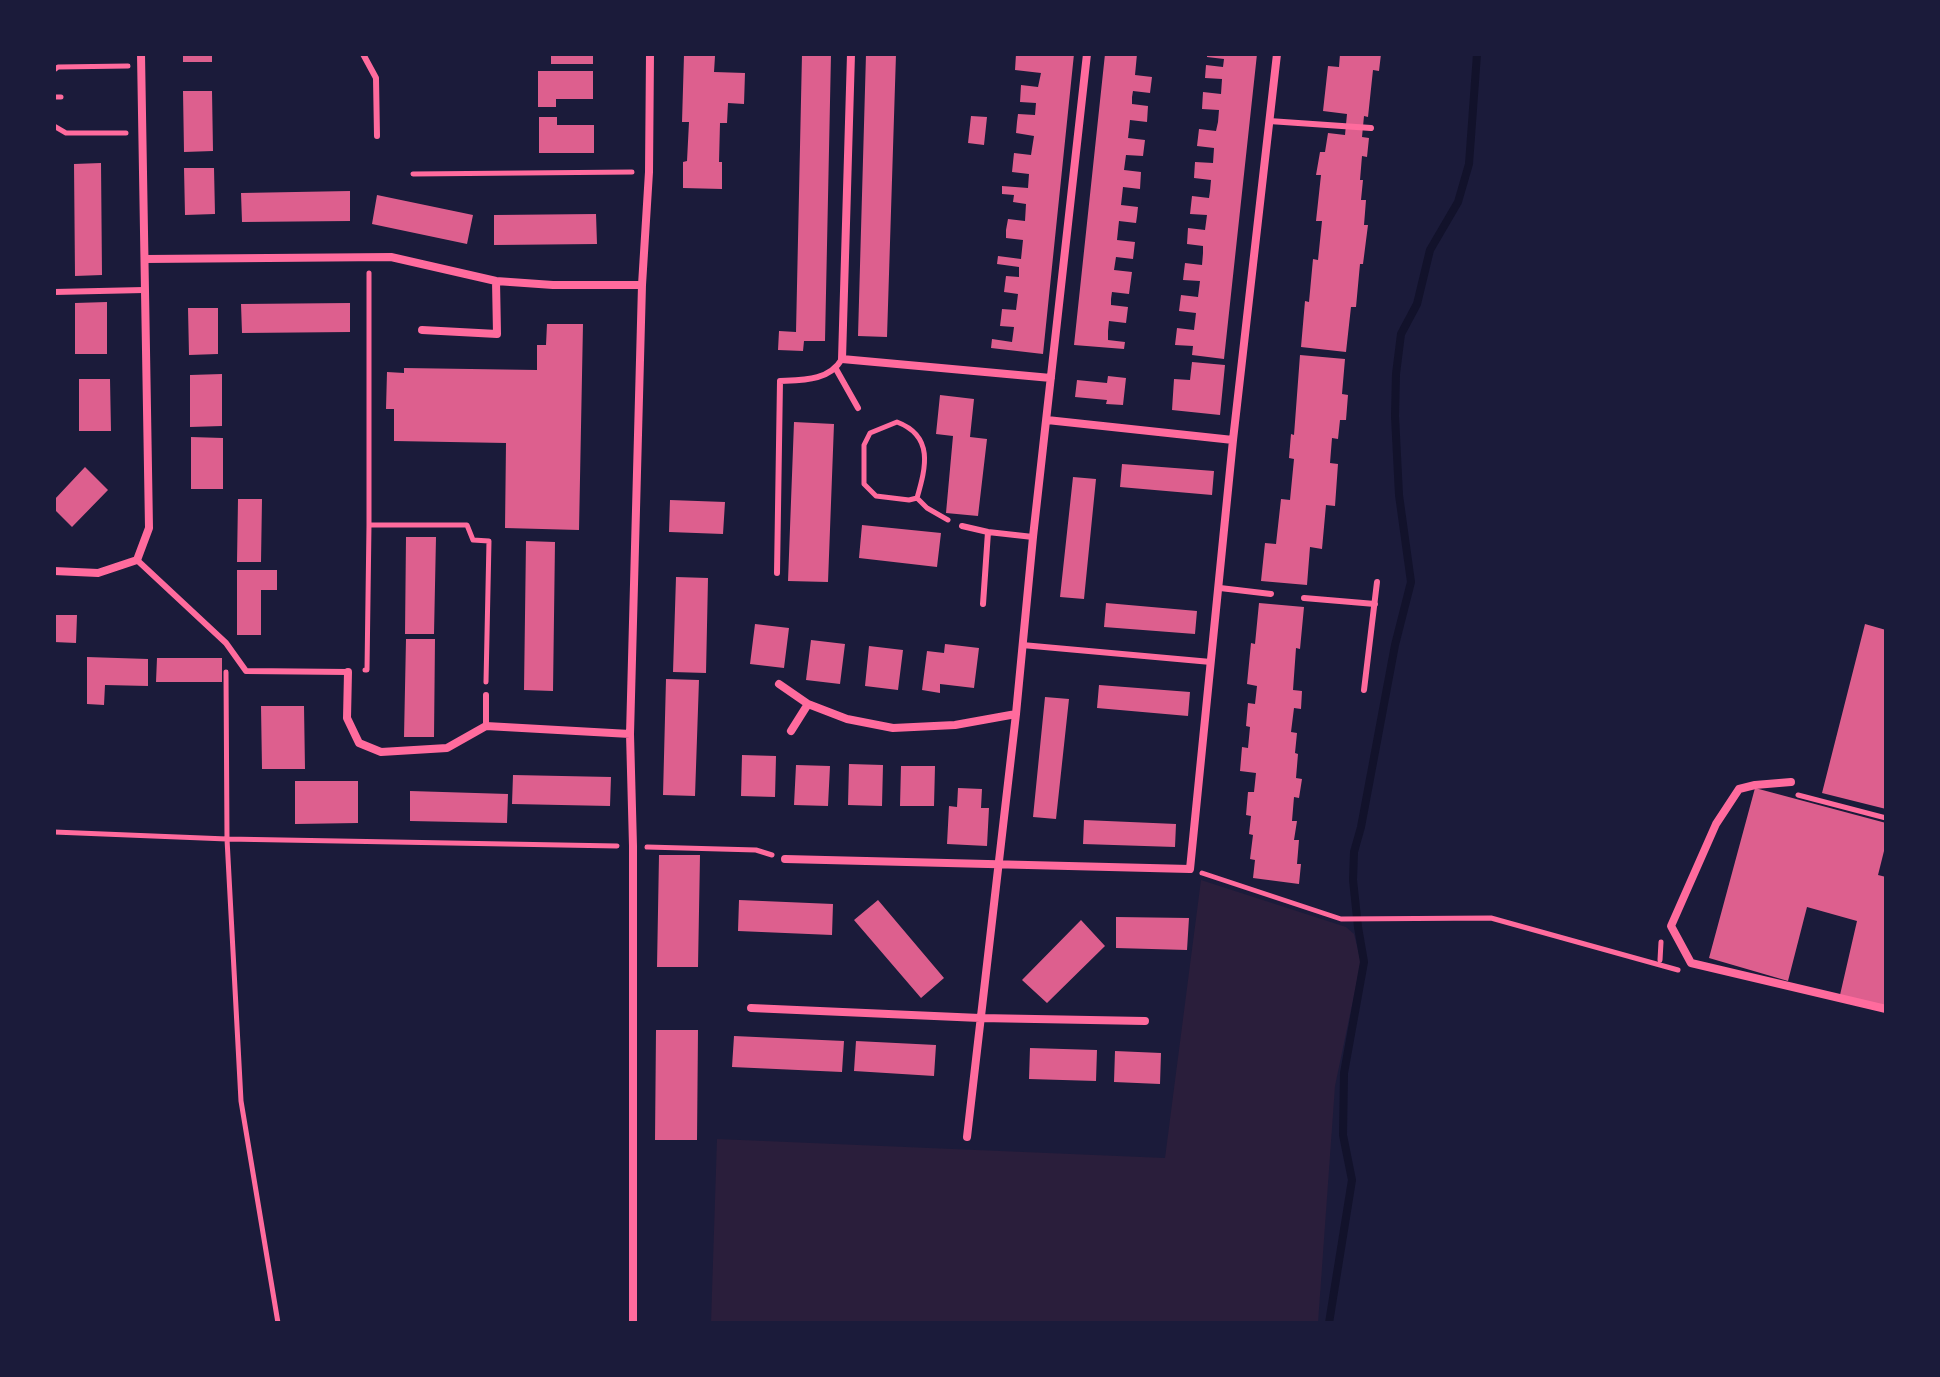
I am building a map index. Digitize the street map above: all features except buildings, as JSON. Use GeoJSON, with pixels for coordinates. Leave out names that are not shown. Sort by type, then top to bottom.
{"type":"FeatureCollection","features":[{"type":"Feature","properties":{"kind":"street"},"geometry":{"type":"LineString","coordinates":[[54,571],[98,573],[137,560],[149,528],[141,54]]}},
{"type":"Feature","properties":{"kind":"street"},"geometry":{"type":"LineString","coordinates":[[633,1323],[633,846],[630,734],[642,285],[649,172],[650,54]]}},
{"type":"Feature","properties":{"kind":"street"},"geometry":{"type":"LineString","coordinates":[[851,54],[842,359],[1051,378]]}},
{"type":"Feature","properties":{"kind":"street"},"geometry":{"type":"LineString","coordinates":[[967,1137],[1087,54]]}},
{"type":"Feature","properties":{"kind":"street"},"geometry":{"type":"LineString","coordinates":[[785,859],[1190,869],[1233,440],[1277,54]]}},
{"type":"Feature","properties":{"kind":"street"},"geometry":{"type":"LineString","coordinates":[[145,259],[391,257],[496,281],[553,285],[642,285]]}},
{"type":"Feature","properties":{"kind":"street"},"geometry":{"type":"LineString","coordinates":[[422,330],[497,334],[496,281]]}},
{"type":"Feature","properties":{"kind":"street"},"geometry":{"type":"LineString","coordinates":[[1047,420],[1233,440]]}},
{"type":"Feature","properties":{"kind":"street"},"geometry":{"type":"LineString","coordinates":[[348,672],[347,718],[359,743],[381,752],[447,748],[486,726],[630,734]]}},
{"type":"Feature","properties":{"kind":"street"},"geometry":{"type":"LineString","coordinates":[[779,684],[808,704],[847,719],[893,728],[955,725],[1016,714]]}},
{"type":"Feature","properties":{"kind":"street"},"geometry":{"type":"LineString","coordinates":[[791,731],[808,704]]}},
{"type":"Feature","properties":{"kind":"street"},"geometry":{"type":"LineString","coordinates":[[1791,782],[1739,789],[1716,824],[1671,926],[1691,963],[1886,1009]]}},
{"type":"Feature","properties":{"kind":"street"},"geometry":{"type":"LineString","coordinates":[[751,1008],[980,1018],[1145,1021]]}},
{"type":"Feature","properties":{"kind":"lane"},"geometry":{"type":"LineString","coordinates":[[363,54],[376,78],[377,136]]}},
{"type":"Feature","properties":{"kind":"lane"},"geometry":{"type":"LineString","coordinates":[[1269,121],[1371,128]]}},
{"type":"Feature","properties":{"kind":"lane"},"geometry":{"type":"LineString","coordinates":[[54,292],[144,290]]}},
{"type":"Feature","properties":{"kind":"lane"},"geometry":{"type":"LineString","coordinates":[[777,573],[780,381],[817,378],[836,369],[842,359]]}},
{"type":"Feature","properties":{"kind":"lane"},"geometry":{"type":"LineString","coordinates":[[836,369],[858,408]]}},
{"type":"Feature","properties":{"kind":"lane"},"geometry":{"type":"LineString","coordinates":[[962,526],[1033,537]]}},
{"type":"Feature","properties":{"kind":"lane"},"geometry":{"type":"LineString","coordinates":[[983,604],[988,532]]}},
{"type":"Feature","properties":{"kind":"lane"},"geometry":{"type":"LineString","coordinates":[[137,560],[226,643],[246,671],[348,672]]}},
{"type":"Feature","properties":{"kind":"lane"},"geometry":{"type":"LineString","coordinates":[[1364,690],[1377,582]]}},
{"type":"Feature","properties":{"kind":"lane"},"geometry":{"type":"LineString","coordinates":[[1220,588],[1271,594]]}},
{"type":"Feature","properties":{"kind":"lane"},"geometry":{"type":"LineString","coordinates":[[1304,598],[1375,604]]}},
{"type":"Feature","properties":{"kind":"lane"},"geometry":{"type":"LineString","coordinates":[[1022,645],[1211,662]]}},
{"type":"Feature","properties":{"kind":"lane"},"geometry":{"type":"LineString","coordinates":[[486,695],[486,726]]}},
{"type":"Feature","properties":{"kind":"path"},"geometry":{"type":"LineString","coordinates":[[54,70],[58,67],[141,66]]}},
{"type":"Feature","properties":{"kind":"path"},"geometry":{"type":"LineString","coordinates":[[54,126],[66,133],[143,132]]}},
{"type":"Feature","properties":{"kind":"path"},"geometry":{"type":"LineString","coordinates":[[413,174],[649,172]]}},
{"type":"Feature","properties":{"kind":"path"},"geometry":{"type":"LineString","coordinates":[[348,672],[367,670],[369,257]]}},
{"type":"Feature","properties":{"kind":"path"},"geometry":{"type":"LineString","coordinates":[[897,422],[910,426],[920,437],[925,456],[917,498],[876,496],[864,484],[864,445],[870,433],[897,422]]}},
{"type":"Feature","properties":{"kind":"path"},"geometry":{"type":"LineString","coordinates":[[917,498],[940,517],[962,526]]}},
{"type":"Feature","properties":{"kind":"path"},"geometry":{"type":"LineString","coordinates":[[369,525],[467,525],[473,540],[489,541],[486,695]]}},
{"type":"Feature","properties":{"kind":"path"},"geometry":{"type":"LineString","coordinates":[[226,643],[227,839],[241,1101],[278,1323]]}},
{"type":"Feature","properties":{"kind":"path"},"geometry":{"type":"LineString","coordinates":[[1796,795],[1886,818]]}},
{"type":"Feature","properties":{"kind":"path"},"geometry":{"type":"LineString","coordinates":[[54,832],[227,839],[756,850],[785,859]]}},
{"type":"Feature","properties":{"kind":"path"},"geometry":{"type":"LineString","coordinates":[[1190,869],[1341,919],[1491,918],[1688,973]]}},
{"type":"Feature","properties":{"kind":"path"},"geometry":{"type":"LineString","coordinates":[[1660,960],[1661,936]]}},
{"type":"Feature","properties":{"kind":"shaded area"},"geometry":{"type":"Polygon","coordinates":[[[1201,880],[1346,927],[1354,934],[1361,962],[1335,1086],[1318,1323],[711,1323],[717,1139],[1165,1158],[1201,880]]]}},
{"type":"Feature","properties":{"kind":"waterway"},"geometry":{"type":"LineString","coordinates":[[1329,1323],[1352,1180],[1343,1135],[1344,1073],[1364,962],[1353,880],[1354,852],[1395,645],[1411,582],[1399,495],[1396,374],[1401,334],[1417,304],[1430,250],[1458,202],[1469,164],[1477,54]]}}]}
